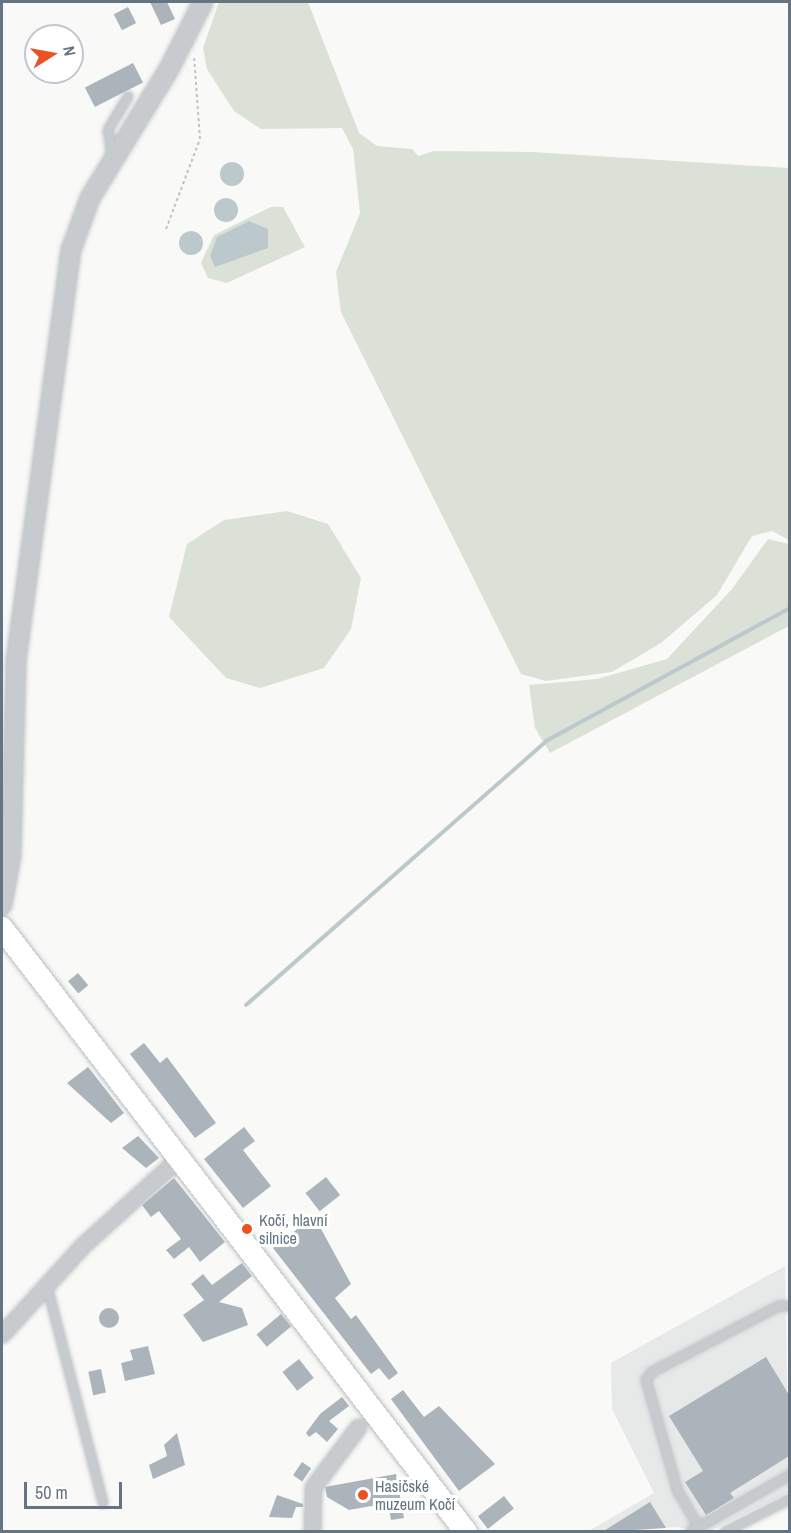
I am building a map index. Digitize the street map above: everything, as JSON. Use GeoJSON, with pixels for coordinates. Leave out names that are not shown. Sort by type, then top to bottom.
{"type":"FeatureCollection","features":[{"type":"Feature","properties":{"kind":"main road"},"geometry":{"type":"LineString","coordinates":[[2,928],[466,1532]]}},
{"type":"Feature","properties":{"kind":"street"},"geometry":{"type":"LineString","coordinates":[[2,905],[11,856],[16,661],[60,311],[76,232],[113,159],[181,47],[203,2]]}},
{"type":"Feature","properties":{"kind":"street"},"geometry":{"type":"LineString","coordinates":[[2,1334],[46,1282],[180,1157]]}},
{"type":"Feature","properties":{"kind":"street"},"geometry":{"type":"LineString","coordinates":[[312,1532],[313,1487],[358,1427]]}},
{"type":"Feature","properties":{"kind":"lane"},"geometry":{"type":"LineString","coordinates":[[113,159],[108,130],[128,97]]}},
{"type":"Feature","properties":{"kind":"lane"},"geometry":{"type":"LineString","coordinates":[[46,1282],[104,1503]]}},
{"type":"Feature","properties":{"kind":"lane"},"geometry":{"type":"LineString","coordinates":[[698,1526],[678,1492],[646,1380],[663,1366],[779,1306],[789,1306]]}},
{"type":"Feature","properties":{"kind":"lane"},"geometry":{"type":"LineString","coordinates":[[690,1532],[789,1475]]}},
{"type":"Feature","properties":{"kind":"lane"},"geometry":{"type":"LineString","coordinates":[[725,1532],[789,1499]]}},
{"type":"Feature","properties":{"kind":"path"},"geometry":{"type":"LineString","coordinates":[[166,229],[200,139],[195,62],[181,47]]}},
{"type":"Feature","properties":{"kind":"shaded area"},"geometry":{"type":"Polygon","coordinates":[[[219,2],[308,2],[359,133],[377,146],[412,149],[418,156],[434,151],[532,152],[789,168],[789,540],[772,531],[752,536],[717,595],[661,643],[612,672],[546,681],[521,674],[341,312],[336,272],[360,213],[353,149],[342,128],[261,129],[234,111],[207,69],[203,48],[219,2]]]}},
{"type":"Feature","properties":{"kind":"shaded area"},"geometry":{"type":"Polygon","coordinates":[[[232,162],[237,163],[243,169],[243,179],[237,185],[232,186],[227,185],[221,179],[220,174],[221,169],[227,163],[232,162]]]}},
{"type":"Feature","properties":{"kind":"shaded area"},"geometry":{"type":"Polygon","coordinates":[[[226,198],[231,199],[237,205],[237,215],[231,221],[226,222],[221,221],[215,215],[214,210],[215,205],[221,199],[226,198]]]}},
{"type":"Feature","properties":{"kind":"shaded area"},"geometry":{"type":"Polygon","coordinates":[[[271,207],[283,207],[305,247],[227,283],[208,278],[201,263],[214,235],[271,207]]]}},
{"type":"Feature","properties":{"kind":"shaded area"},"geometry":{"type":"Polygon","coordinates":[[[249,221],[268,229],[268,248],[215,267],[210,256],[217,237],[249,221]]]}},
{"type":"Feature","properties":{"kind":"shaded area"},"geometry":{"type":"Polygon","coordinates":[[[191,231],[196,232],[202,238],[202,248],[196,254],[191,255],[186,254],[180,248],[179,243],[180,238],[186,232],[191,231]]]}},
{"type":"Feature","properties":{"kind":"shaded area"},"geometry":{"type":"Polygon","coordinates":[[[287,511],[328,524],[361,578],[351,629],[324,668],[260,688],[226,678],[169,617],[187,544],[224,520],[287,511]]]}},
{"type":"Feature","properties":{"kind":"shaded area"},"geometry":{"type":"Polygon","coordinates":[[[768,539],[789,544],[789,626],[550,753],[535,728],[529,685],[597,679],[667,659],[732,589],[768,539]]]}},
{"type":"Feature","properties":{"kind":"shaded area"},"geometry":{"type":"Polygon","coordinates":[[[785,1266],[789,1492],[710,1531],[675,1527],[587,1532],[654,1493],[612,1409],[611,1363],[785,1266]]]}},
{"type":"Feature","properties":{"kind":"building"},"geometry":{"type":"Polygon","coordinates":[[[150,2],[167,2],[175,19],[161,25],[150,2]]]}},
{"type":"Feature","properties":{"kind":"building"},"geometry":{"type":"Polygon","coordinates":[[[128,7],[136,23],[122,30],[114,14],[128,7]]]}},
{"type":"Feature","properties":{"kind":"building"},"geometry":{"type":"Polygon","coordinates":[[[133,63],[143,83],[95,107],[85,88],[133,63]]]}},
{"type":"Feature","properties":{"kind":"building"},"geometry":{"type":"Polygon","coordinates":[[[78,973],[88,985],[78,994],[68,981],[78,973]]]}},
{"type":"Feature","properties":{"kind":"building"},"geometry":{"type":"Polygon","coordinates":[[[144,1043],[160,1063],[167,1057],[216,1123],[195,1138],[130,1054],[144,1043]]]}},
{"type":"Feature","properties":{"kind":"building"},"geometry":{"type":"Polygon","coordinates":[[[88,1067],[124,1113],[111,1123],[67,1083],[88,1067]]]}},
{"type":"Feature","properties":{"kind":"building"},"geometry":{"type":"Polygon","coordinates":[[[244,1127],[255,1141],[243,1150],[271,1186],[243,1208],[204,1159],[244,1127]]]}},
{"type":"Feature","properties":{"kind":"building"},"geometry":{"type":"Polygon","coordinates":[[[138,1136],[159,1158],[146,1168],[122,1148],[138,1136]]]}},
{"type":"Feature","properties":{"kind":"building"},"geometry":{"type":"Polygon","coordinates":[[[326,1177],[340,1195],[320,1211],[306,1193],[326,1177]]]}},
{"type":"Feature","properties":{"kind":"building"},"geometry":{"type":"Polygon","coordinates":[[[174,1178],[225,1242],[200,1262],[189,1247],[174,1259],[166,1250],[181,1239],[159,1211],[151,1217],[142,1205],[174,1178]]]}},
{"type":"Feature","properties":{"kind":"building"},"geometry":{"type":"Polygon","coordinates":[[[314,1216],[351,1284],[335,1298],[351,1319],[356,1315],[398,1373],[389,1380],[379,1368],[371,1374],[273,1248],[314,1216]]]}},
{"type":"Feature","properties":{"kind":"building"},"geometry":{"type":"Polygon","coordinates":[[[242,1263],[252,1276],[219,1302],[242,1308],[248,1325],[203,1342],[183,1315],[204,1300],[191,1284],[203,1274],[212,1285],[242,1263]]]}},
{"type":"Feature","properties":{"kind":"building"},"geometry":{"type":"Polygon","coordinates":[[[109,1308],[116,1311],[119,1318],[116,1325],[109,1328],[102,1325],[99,1318],[102,1311],[109,1308]]]}},
{"type":"Feature","properties":{"kind":"building"},"geometry":{"type":"Polygon","coordinates":[[[281,1314],[291,1326],[267,1347],[256,1335],[281,1314]]]}},
{"type":"Feature","properties":{"kind":"building"},"geometry":{"type":"Polygon","coordinates":[[[148,1346],[155,1374],[125,1381],[121,1363],[133,1360],[130,1350],[148,1346]]]}},
{"type":"Feature","properties":{"kind":"building"},"geometry":{"type":"Polygon","coordinates":[[[766,1357],[789,1395],[789,1456],[730,1493],[734,1498],[706,1515],[685,1482],[703,1471],[669,1416],[766,1357]]]}},
{"type":"Feature","properties":{"kind":"building"},"geometry":{"type":"Polygon","coordinates":[[[299,1359],[314,1378],[297,1391],[282,1372],[299,1359]]]}},
{"type":"Feature","properties":{"kind":"building"},"geometry":{"type":"Polygon","coordinates":[[[101,1369],[106,1392],[93,1395],[88,1372],[101,1369]]]}},
{"type":"Feature","properties":{"kind":"building"},"geometry":{"type":"Polygon","coordinates":[[[403,1390],[424,1417],[439,1406],[495,1464],[459,1491],[391,1399],[403,1390]]]}},
{"type":"Feature","properties":{"kind":"building"},"geometry":{"type":"Polygon","coordinates":[[[342,1397],[349,1406],[329,1421],[338,1429],[327,1442],[316,1432],[309,1437],[306,1433],[320,1414],[342,1397]]]}},
{"type":"Feature","properties":{"kind":"building"},"geometry":{"type":"Polygon","coordinates":[[[177,1433],[185,1465],[153,1479],[149,1465],[167,1456],[164,1445],[177,1433]]]}},
{"type":"Feature","properties":{"kind":"building"},"geometry":{"type":"Polygon","coordinates":[[[302,1462],[311,1468],[302,1481],[293,1475],[302,1462]]]}},
{"type":"Feature","properties":{"kind":"building","name":"Hasičské muzeum Kočí"},"geometry":{"type":"Polygon","coordinates":[[[396,1474],[404,1518],[391,1520],[388,1503],[349,1510],[327,1497],[325,1487],[396,1474]]]}},
{"type":"Feature","properties":{"kind":"building"},"geometry":{"type":"Polygon","coordinates":[[[277,1495],[303,1504],[303,1507],[296,1507],[292,1518],[269,1517],[277,1495]]]}},
{"type":"Feature","properties":{"kind":"building"},"geometry":{"type":"Polygon","coordinates":[[[504,1496],[514,1509],[488,1529],[478,1516],[504,1496]]]}},
{"type":"Feature","properties":{"kind":"building"},"geometry":{"type":"Polygon","coordinates":[[[650,1502],[666,1528],[602,1532],[650,1502]]]}},
{"type":"Feature","properties":{"kind":"waterway"},"geometry":{"type":"LineString","coordinates":[[246,1005],[546,741],[790,608]]}},
{"type":"Feature","properties":{"kind":"place","name":"Kočí, hlavní silnice"},"geometry":{"type":"Point","coordinates":[247,1229]}},
{"type":"Feature","properties":{"kind":"place","name":"Hasičské muzeum Kočí"},"geometry":{"type":"Point","coordinates":[363,1495]}}]}
